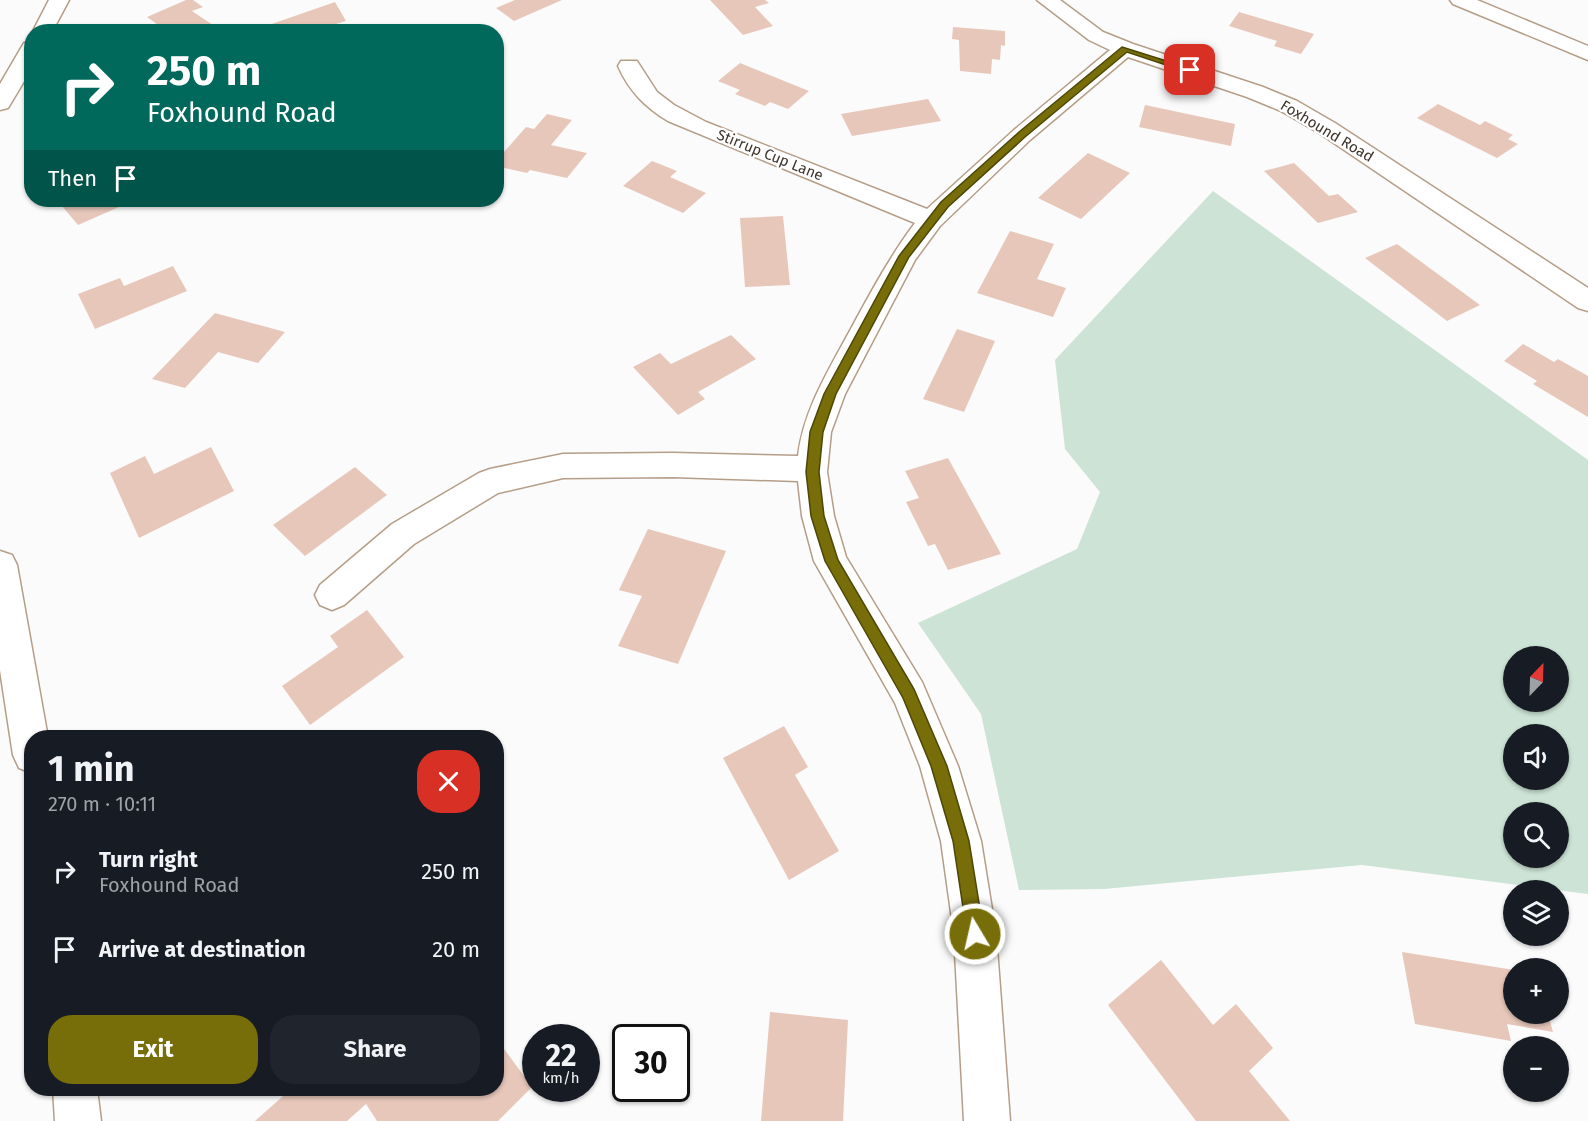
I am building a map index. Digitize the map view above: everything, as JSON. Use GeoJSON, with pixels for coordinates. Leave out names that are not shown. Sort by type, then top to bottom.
{"type":"FeatureCollection","features":[{"type":"Feature","properties":{"kind":"street"},"geometry":{"type":"LineString","coordinates":[[46,24],[59,0]]}},
{"type":"Feature","properties":{"kind":"street","name":"Foxhound Road"},"geometry":{"type":"LineString","coordinates":[[1047,0],[1096,36],[1125,49],[1256,92],[1289,106],[1327,128],[1588,301]]}},
{"type":"Feature","properties":{"kind":"street"},"geometry":{"type":"LineString","coordinates":[[1460,0],[1588,54]]}},
{"type":"Feature","properties":{"kind":"street"},"geometry":{"type":"LineString","coordinates":[[987,1121],[975,934],[961,841],[939,766],[909,694],[831,561],[818,516],[813,469],[816,432],[830,394],[904,256],[931,220],[1022,135],[1125,49]]}},
{"type":"Feature","properties":{"kind":"street"},"geometry":{"type":"LineString","coordinates":[[0,103],[24,62]]}},
{"type":"Feature","properties":{"kind":"street","name":"Stirrup Cup Lane"},"geometry":{"type":"LineString","coordinates":[[630,66],[636,82],[648,98],[667,111],[699,127],[931,220]]}},
{"type":"Feature","properties":{"kind":"street"},"geometry":{"type":"LineString","coordinates":[[332,596],[402,534],[490,482],[564,466],[673,465],[813,469]]}},
{"type":"Feature","properties":{"kind":"street"},"geometry":{"type":"LineString","coordinates":[[0,565],[28,730]]}},
{"type":"Feature","properties":{"kind":"street"},"geometry":{"type":"LineString","coordinates":[[76,1096],[78,1121]]}},
{"type":"Feature","properties":{"kind":"green space"},"geometry":{"type":"Polygon","coordinates":[[[1213,191],[1588,460],[1588,894],[1569,892],[1569,880],[1503,880],[1503,883],[1362,865],[1104,889],[1019,890],[981,714],[918,623],[1077,549],[1100,492],[1065,449],[1055,360],[1213,191]]]}},
{"type":"Feature","properties":{"kind":"building"},"geometry":{"type":"Polygon","coordinates":[[[186,0],[193,0],[203,7],[192,11],[212,24],[157,24],[147,17],[186,0]]]}},
{"type":"Feature","properties":{"kind":"building"},"geometry":{"type":"Polygon","coordinates":[[[515,0],[562,0],[514,21],[496,8],[515,0]]]}},
{"type":"Feature","properties":{"kind":"building"},"geometry":{"type":"Polygon","coordinates":[[[710,0],[765,0],[769,3],[755,7],[773,26],[743,35],[710,0]]]}},
{"type":"Feature","properties":{"kind":"building"},"geometry":{"type":"Polygon","coordinates":[[[335,2],[346,21],[336,24],[272,24],[335,2]]]}},
{"type":"Feature","properties":{"kind":"building"},"geometry":{"type":"Polygon","coordinates":[[[1239,12],[1314,34],[1301,54],[1274,46],[1277,41],[1229,26],[1239,12]]]}},
{"type":"Feature","properties":{"kind":"building"},"geometry":{"type":"Polygon","coordinates":[[[953,27],[1005,31],[1005,46],[1001,45],[1000,60],[992,59],[991,74],[960,71],[959,40],[952,39],[953,27]]]}},
{"type":"Feature","properties":{"kind":"building"},"geometry":{"type":"Polygon","coordinates":[[[740,63],[809,91],[788,109],[770,102],[765,106],[735,94],[740,90],[718,81],[740,63]]]}},
{"type":"Feature","properties":{"kind":"building"},"geometry":{"type":"Polygon","coordinates":[[[928,99],[941,121],[852,136],[841,114],[928,99]]]}},
{"type":"Feature","properties":{"kind":"building"},"geometry":{"type":"Polygon","coordinates":[[[1438,104],[1480,125],[1485,121],[1513,135],[1508,139],[1518,144],[1497,158],[1417,118],[1438,104]]]}},
{"type":"Feature","properties":{"kind":"building"},"geometry":{"type":"Polygon","coordinates":[[[1145,105],[1235,124],[1231,146],[1139,127],[1145,105]]]}},
{"type":"Feature","properties":{"kind":"building"},"geometry":{"type":"Polygon","coordinates":[[[547,114],[572,120],[551,145],[587,153],[567,178],[530,170],[527,173],[504,168],[504,152],[526,127],[534,129],[547,114]]]}},
{"type":"Feature","properties":{"kind":"building"},"geometry":{"type":"Polygon","coordinates":[[[1088,153],[1130,173],[1081,219],[1038,198],[1088,153]]]}},
{"type":"Feature","properties":{"kind":"building"},"geometry":{"type":"Polygon","coordinates":[[[652,161],[677,171],[670,177],[706,193],[683,213],[623,186],[652,161]]]}},
{"type":"Feature","properties":{"kind":"building"},"geometry":{"type":"Polygon","coordinates":[[[1294,163],[1329,196],[1338,194],[1358,212],[1318,223],[1264,171],[1294,163]]]}},
{"type":"Feature","properties":{"kind":"building"},"geometry":{"type":"Polygon","coordinates":[[[63,207],[119,207],[78,225],[63,207]]]}},
{"type":"Feature","properties":{"kind":"building"},"geometry":{"type":"Polygon","coordinates":[[[783,216],[790,285],[745,287],[740,218],[783,216]]]}},
{"type":"Feature","properties":{"kind":"building"},"geometry":{"type":"Polygon","coordinates":[[[1010,231],[1054,244],[1037,279],[1066,288],[1053,317],[977,293],[1010,231]]]}},
{"type":"Feature","properties":{"kind":"building"},"geometry":{"type":"Polygon","coordinates":[[[1397,244],[1480,305],[1447,321],[1365,258],[1397,244]]]}},
{"type":"Feature","properties":{"kind":"building"},"geometry":{"type":"Polygon","coordinates":[[[173,266],[187,291],[95,329],[78,294],[120,278],[124,286],[173,266]]]}},
{"type":"Feature","properties":{"kind":"building"},"geometry":{"type":"Polygon","coordinates":[[[215,313],[285,332],[258,363],[218,352],[185,388],[152,379],[215,313]]]}},
{"type":"Feature","properties":{"kind":"building"},"geometry":{"type":"Polygon","coordinates":[[[957,329],[995,341],[964,412],[923,399],[957,329]]]}},
{"type":"Feature","properties":{"kind":"building"},"geometry":{"type":"Polygon","coordinates":[[[731,335],[756,359],[698,392],[705,399],[678,415],[633,367],[660,353],[671,364],[731,335]]]}},
{"type":"Feature","properties":{"kind":"building"},"geometry":{"type":"Polygon","coordinates":[[[1523,344],[1554,362],[1558,359],[1588,376],[1588,417],[1533,384],[1537,381],[1504,361],[1523,344]]]}},
{"type":"Feature","properties":{"kind":"building"},"geometry":{"type":"Polygon","coordinates":[[[211,447],[234,491],[139,538],[110,473],[145,456],[154,474],[211,447]]]}},
{"type":"Feature","properties":{"kind":"building"},"geometry":{"type":"Polygon","coordinates":[[[948,458],[1001,554],[948,570],[935,544],[928,546],[906,502],[919,498],[905,471],[948,458]]]}},
{"type":"Feature","properties":{"kind":"building"},"geometry":{"type":"Polygon","coordinates":[[[355,467],[387,495],[305,556],[273,525],[355,467]]]}},
{"type":"Feature","properties":{"kind":"building"},"geometry":{"type":"Polygon","coordinates":[[[648,529],[726,551],[678,664],[618,646],[642,596],[619,590],[648,529]]]}},
{"type":"Feature","properties":{"kind":"building"},"geometry":{"type":"Polygon","coordinates":[[[367,610],[404,657],[310,725],[282,686],[338,647],[330,636],[367,610]]]}},
{"type":"Feature","properties":{"kind":"building"},"geometry":{"type":"Polygon","coordinates":[[[784,726],[808,767],[795,775],[839,851],[789,880],[723,758],[784,726]]]}},
{"type":"Feature","properties":{"kind":"building"},"geometry":{"type":"Polygon","coordinates":[[[1402,952],[1503,968],[1503,1024],[1507,1024],[1510,1036],[1503,1036],[1503,1040],[1415,1024],[1402,952]]]}},
{"type":"Feature","properties":{"kind":"building"},"geometry":{"type":"Polygon","coordinates":[[[1161,960],[1213,1025],[1236,1004],[1273,1048],[1249,1071],[1290,1121],[1196,1121],[1108,1005],[1161,960]]]}},
{"type":"Feature","properties":{"kind":"building"},"geometry":{"type":"Polygon","coordinates":[[[770,1012],[848,1020],[843,1121],[761,1121],[770,1012]]]}},
{"type":"Feature","properties":{"kind":"building"},"geometry":{"type":"Polygon","coordinates":[[[1507,1024],[1551,1024],[1553,1032],[1507,1024]]]}},
{"type":"Feature","properties":{"kind":"building"},"geometry":{"type":"Polygon","coordinates":[[[504,1049],[522,1073],[522,1097],[498,1121],[377,1121],[366,1104],[347,1121],[255,1121],[283,1096],[504,1096],[504,1049]]]}},
{"type":"Feature","properties":{"kind":"route"},"geometry":{"type":"LineString","coordinates":[[975,934],[961,841],[939,766],[909,694],[831,561],[818,516],[812,472],[816,432],[830,394],[904,256],[945,204],[1022,135],[1125,49],[1190,70]]}}]}
